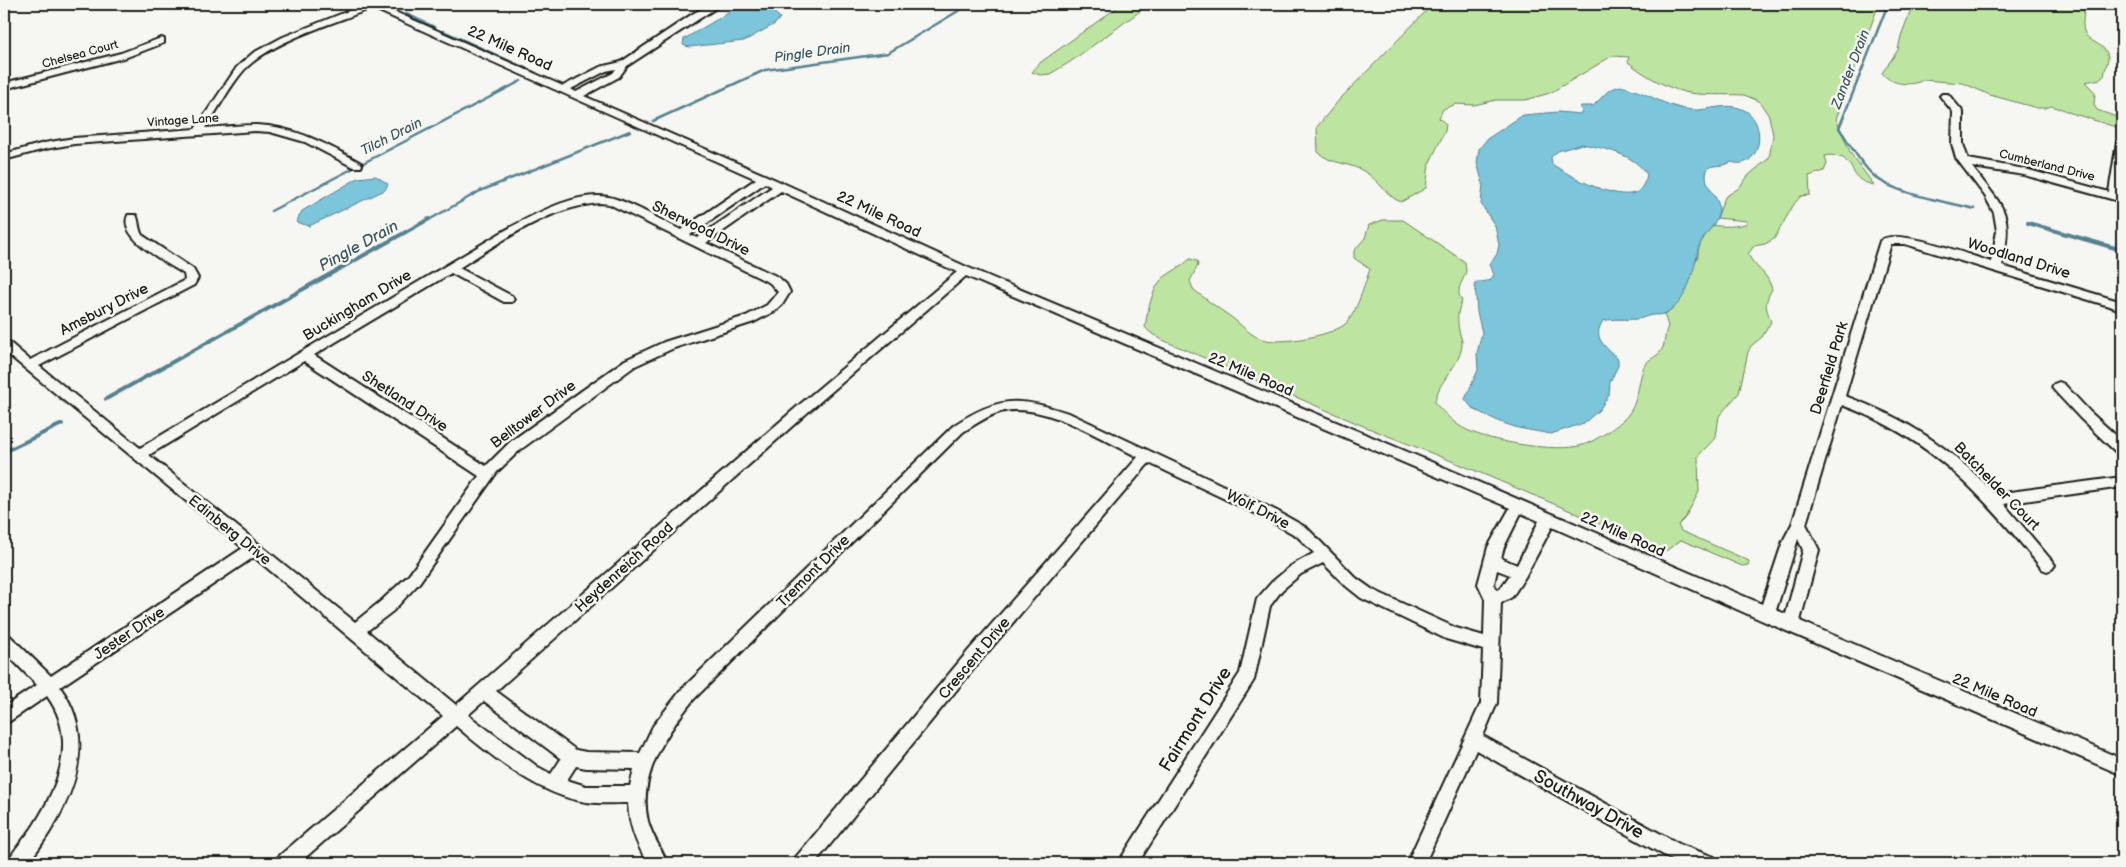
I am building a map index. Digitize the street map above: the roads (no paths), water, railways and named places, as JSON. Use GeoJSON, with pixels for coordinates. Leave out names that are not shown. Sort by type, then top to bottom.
{"type":"FeatureCollection","features":[{"type":"Feature","properties":{"kind":"street"},"geometry":{"type":"LineString","coordinates":[[198,132],[244,64],[268,48],[313,27],[328,24],[368,4]]}},
{"type":"Feature","properties":{"kind":"street","name":"22 Mile Road"},"geometry":{"type":"LineString","coordinates":[[368,4],[781,186],[965,271],[1518,506],[2122,767]]}},
{"type":"Feature","properties":{"kind":"street"},"geometry":{"type":"LineString","coordinates":[[576,96],[616,75],[624,64],[697,15],[718,4]]}},
{"type":"Feature","properties":{"kind":"street","name":"Chelsea Court"},"geometry":{"type":"LineString","coordinates":[[4,86],[124,55],[161,41]]}},
{"type":"Feature","properties":{"kind":"street"},"geometry":{"type":"LineString","coordinates":[[564,89],[603,69],[624,64]]}},
{"type":"Feature","properties":{"kind":"street"},"geometry":{"type":"LineString","coordinates":[[1945,96],[1958,112],[1957,142],[1964,162],[1995,201],[2002,215],[2003,229],[1996,267]]}},
{"type":"Feature","properties":{"kind":"street","name":"Vintage Lane"},"geometry":{"type":"LineString","coordinates":[[4,157],[44,146],[74,141],[255,128],[287,131],[313,141],[357,165]]}},
{"type":"Feature","properties":{"kind":"street"},"geometry":{"type":"LineString","coordinates":[[2118,198],[2119,153],[2122,142]]}},
{"type":"Feature","properties":{"kind":"street","name":"Cumberland Drive"},"geometry":{"type":"LineString","coordinates":[[1964,162],[2025,172],[2118,198]]}},
{"type":"Feature","properties":{"kind":"street"},"geometry":{"type":"LineString","coordinates":[[682,235],[764,179]]}},
{"type":"Feature","properties":{"kind":"street"},"geometry":{"type":"LineString","coordinates":[[698,243],[781,186]]}},
{"type":"Feature","properties":{"kind":"street","name":"Sherwood Drive"},"geometry":{"type":"LineString","coordinates":[[599,198],[612,201],[774,280],[782,287],[784,292]]}},
{"type":"Feature","properties":{"kind":"street","name":"Buckingham Drive"},"geometry":{"type":"LineString","coordinates":[[139,454],[528,223],[577,203],[599,198]]}},
{"type":"Feature","properties":{"kind":"street","name":"Amsbury Drive"},"geometry":{"type":"LineString","coordinates":[[29,366],[185,285],[192,278],[189,272],[137,236],[132,227],[132,217]]}},
{"type":"Feature","properties":{"kind":"street","name":"Deerfield Park"},"geometry":{"type":"LineString","coordinates":[[1767,614],[1790,541],[1799,524],[1884,245],[1889,240],[1906,240]]}},
{"type":"Feature","properties":{"kind":"street","name":"Woodland Drive"},"geometry":{"type":"LineString","coordinates":[[1906,240],[2122,306]]}},
{"type":"Feature","properties":{"kind":"street"},"geometry":{"type":"LineString","coordinates":[[451,268],[508,299]]}},
{"type":"Feature","properties":{"kind":"street","name":"Heydenreich Road"},"geometry":{"type":"LineString","coordinates":[[285,863],[457,715],[803,408],[965,271]]}},
{"type":"Feature","properties":{"kind":"street","name":"Belltower Drive"},"geometry":{"type":"LineString","coordinates":[[355,631],[387,606],[414,579],[487,474],[515,446],[630,363],[669,345],[750,319],[772,308],[784,292]]}},
{"type":"Feature","properties":{"kind":"street","name":"Edinberg Drive"},"geometry":{"type":"LineString","coordinates":[[4,346],[139,454],[457,715],[480,736],[532,773],[554,784],[586,794],[637,794]]}},
{"type":"Feature","properties":{"kind":"street","name":"Shetland Drive"},"geometry":{"type":"LineString","coordinates":[[304,355],[487,474]]}},
{"type":"Feature","properties":{"kind":"street"},"geometry":{"type":"LineString","coordinates":[[2059,387],[2122,449]]}},
{"type":"Feature","properties":{"kind":"street","name":"Batchelder Court"},"geometry":{"type":"LineString","coordinates":[[1837,398],[1884,416],[1929,443],[1956,465],[1992,500],[2047,565]]}},
{"type":"Feature","properties":{"kind":"street","name":"Wolf Drive"},"geometry":{"type":"LineString","coordinates":[[1006,405],[1038,408],[1066,416],[1290,524],[1312,541],[1351,582],[1367,594],[1452,634],[1490,645]]}},
{"type":"Feature","properties":{"kind":"street","name":"Tremont Drive"},"geometry":{"type":"LineString","coordinates":[[658,863],[645,842],[640,826],[637,794],[643,761],[670,713],[958,429],[981,415],[1006,405]]}},
{"type":"Feature","properties":{"kind":"street","name":"Crescent Drive"},"geometry":{"type":"LineString","coordinates":[[803,863],[975,655],[1148,455]]}},
{"type":"Feature","properties":{"kind":"street"},"geometry":{"type":"LineString","coordinates":[[1992,500],[2122,482]]}},
{"type":"Feature","properties":{"kind":"street"},"geometry":{"type":"LineString","coordinates":[[1416,863],[1474,740],[1489,703],[1493,599],[1486,584],[1496,547],[1518,506]]}},
{"type":"Feature","properties":{"kind":"street"},"geometry":{"type":"LineString","coordinates":[[1493,599],[1506,593],[1520,573],[1548,519]]}},
{"type":"Feature","properties":{"kind":"street"},"geometry":{"type":"LineString","coordinates":[[1791,625],[1811,550],[1799,524]]}},
{"type":"Feature","properties":{"kind":"street","name":"Jester Drive"},"geometry":{"type":"LineString","coordinates":[[4,716],[254,549]]}},
{"type":"Feature","properties":{"kind":"street","name":"Fairmont Drive"},"geometry":{"type":"LineString","coordinates":[[1127,863],[1245,680],[1262,604],[1277,586],[1296,570],[1324,555]]}},
{"type":"Feature","properties":{"kind":"street"},"geometry":{"type":"LineString","coordinates":[[1492,561],[1520,573]]}},
{"type":"Feature","properties":{"kind":"street"},"geometry":{"type":"LineString","coordinates":[[4,640],[48,687],[66,710],[70,723],[72,752],[65,781],[59,796],[38,835],[17,863]]}},
{"type":"Feature","properties":{"kind":"street"},"geometry":{"type":"LineString","coordinates":[[484,691],[572,757],[586,760],[643,761]]}},
{"type":"Feature","properties":{"kind":"street","name":"Southway Drive"},"geometry":{"type":"LineString","coordinates":[[1474,740],[1676,852],[1707,863]]}},
{"type":"Feature","properties":{"kind":"street"},"geometry":{"type":"LineString","coordinates":[[554,784],[572,757]]}},
{"type":"Feature","properties":{"kind":"water"},"geometry":{"type":"Polygon","coordinates":[[[738,7],[767,9],[780,18],[775,24],[744,41],[689,47],[683,45],[684,39],[738,7]]]}},
{"type":"Feature","properties":{"kind":"water"},"geometry":{"type":"Polygon","coordinates":[[[1620,86],[1629,88],[1683,109],[1698,110],[1730,106],[1742,109],[1751,115],[1756,123],[1759,133],[1758,143],[1755,153],[1750,159],[1741,163],[1731,162],[1708,168],[1706,180],[1717,200],[1718,215],[1713,226],[1702,240],[1688,285],[1679,302],[1664,314],[1650,315],[1638,319],[1603,321],[1599,337],[1601,342],[1618,359],[1618,366],[1610,382],[1609,395],[1599,410],[1584,423],[1551,434],[1518,428],[1473,409],[1465,399],[1478,370],[1477,353],[1482,333],[1477,312],[1475,283],[1491,280],[1494,274],[1489,265],[1497,254],[1499,245],[1495,226],[1481,204],[1483,184],[1477,163],[1479,149],[1487,139],[1523,115],[1558,112],[1580,114],[1582,111],[1579,108],[1581,106],[1593,106],[1609,90],[1620,86]],[[1582,144],[1558,151],[1551,157],[1552,164],[1581,181],[1606,191],[1629,194],[1641,189],[1647,175],[1635,162],[1618,153],[1582,144]]]}},
{"type":"Feature","properties":{"kind":"water"},"geometry":{"type":"Polygon","coordinates":[[[376,176],[388,184],[385,190],[309,226],[296,222],[302,211],[358,178],[376,176]]]}},
{"type":"Feature","properties":{"kind":"waterway","name":"Pingle Drain"},"geometry":{"type":"LineString","coordinates":[[653,121],[765,70],[888,53],[970,4]]}},
{"type":"Feature","properties":{"kind":"waterway","name":"Zander Drain"},"geometry":{"type":"LineString","coordinates":[[1888,4],[1839,128],[1863,164],[1882,182],[1907,192],[1975,209]]}},
{"type":"Feature","properties":{"kind":"waterway","name":"Tilch Drain"},"geometry":{"type":"LineString","coordinates":[[406,14],[434,27]]}},
{"type":"Feature","properties":{"kind":"waterway","name":"Tilch Drain"},"geometry":{"type":"LineString","coordinates":[[443,31],[536,73]]}},
{"type":"Feature","properties":{"kind":"waterway","name":"Tilch Drain"},"geometry":{"type":"LineString","coordinates":[[271,211],[521,81]]}},
{"type":"Feature","properties":{"kind":"waterway","name":"Pingle Drain"},"geometry":{"type":"LineString","coordinates":[[427,221],[480,191],[630,131]]}},
{"type":"Feature","properties":{"kind":"waterway","name":"Pingle Drain"},"geometry":{"type":"LineString","coordinates":[[106,399],[429,219]]}},
{"type":"Feature","properties":{"kind":"waterway","name":"Zander Drain"},"geometry":{"type":"LineString","coordinates":[[2028,223],[2122,250]]}},
{"type":"Feature","properties":{"kind":"waterway","name":"Pingle Drain"},"geometry":{"type":"LineString","coordinates":[[4,452],[62,424]]}}]}
